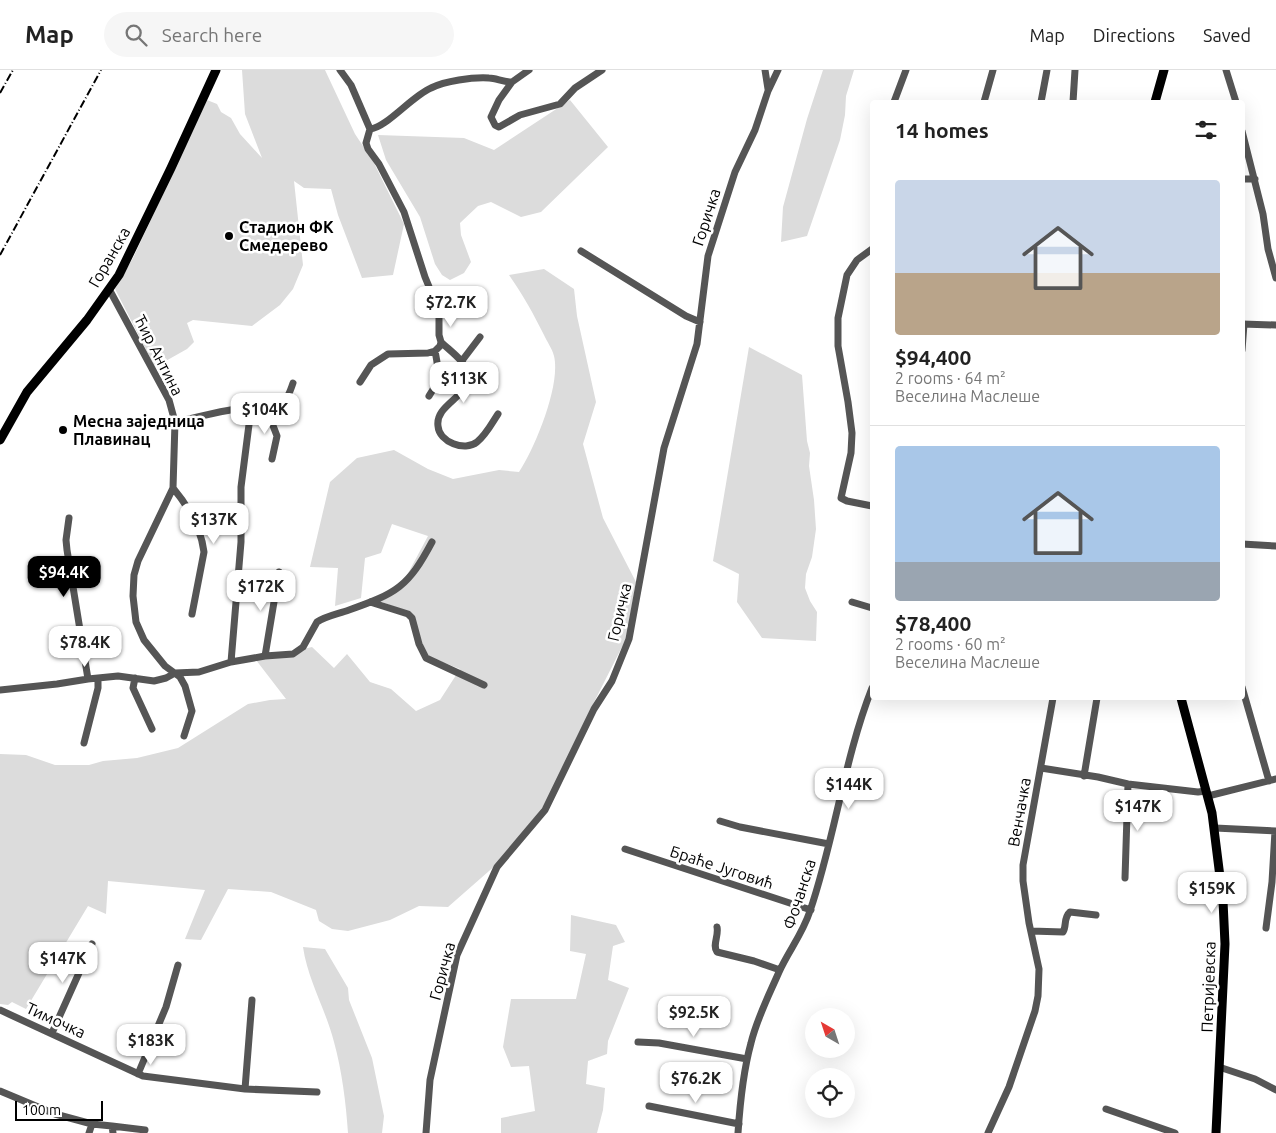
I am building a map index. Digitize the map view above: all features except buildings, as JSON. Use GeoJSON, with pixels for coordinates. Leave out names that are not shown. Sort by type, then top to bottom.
{"type":"FeatureCollection","features":[{"type":"Feature","properties":{"kind":"main road","name":"Горанска"},"geometry":{"type":"LineString","coordinates":[[0,440],[27,392],[88,320],[109,290],[134,247],[216,70]]}},
{"type":"Feature","properties":{"kind":"main road"},"geometry":{"type":"LineString","coordinates":[[1156,100],[1164,70]]}},
{"type":"Feature","properties":{"kind":"main road","name":"Петријевска"},"geometry":{"type":"LineString","coordinates":[[1182,700],[1215,828],[1221,874],[1225,926],[1216,1133]]}},
{"type":"Feature","properties":{"kind":"street"},"geometry":{"type":"LineString","coordinates":[[340,70],[351,85],[370,129],[366,143],[368,149],[379,164],[404,212],[425,277],[439,311],[439,335],[441,342],[466,369],[468,381],[462,392],[440,415],[438,428],[442,437],[450,443],[474,444],[483,436],[498,414]]}},
{"type":"Feature","properties":{"kind":"street"},"geometry":{"type":"LineString","coordinates":[[481,70],[490,78]]}},
{"type":"Feature","properties":{"kind":"street"},"geometry":{"type":"LineString","coordinates":[[529,70],[512,82],[499,100],[491,117],[495,125],[499,127],[520,115],[560,104],[568,98],[575,88],[602,70]]}},
{"type":"Feature","properties":{"kind":"street"},"geometry":{"type":"LineString","coordinates":[[765,70],[768,92]]}},
{"type":"Feature","properties":{"kind":"street","name":"Горичка"},"geometry":{"type":"LineString","coordinates":[[426,1133],[430,1080],[457,955],[498,866],[545,810],[594,709],[612,680],[629,639],[636,610],[658,475],[668,435],[697,344],[705,270],[713,237],[735,172],[755,130],[778,70]]}},
{"type":"Feature","properties":{"kind":"street"},"geometry":{"type":"LineString","coordinates":[[895,100],[906,70]]}},
{"type":"Feature","properties":{"kind":"street"},"geometry":{"type":"LineString","coordinates":[[985,100],[993,70]]}},
{"type":"Feature","properties":{"kind":"street"},"geometry":{"type":"LineString","coordinates":[[1041,100],[1047,70]]}},
{"type":"Feature","properties":{"kind":"street"},"geometry":{"type":"LineString","coordinates":[[1073,100],[1075,70]]}},
{"type":"Feature","properties":{"kind":"street"},"geometry":{"type":"LineString","coordinates":[[1226,70],[1235,100]]}},
{"type":"Feature","properties":{"kind":"street"},"geometry":{"type":"LineString","coordinates":[[370,129],[384,124],[414,98],[428,89],[456,81],[490,78],[512,82]]}},
{"type":"Feature","properties":{"kind":"street"},"geometry":{"type":"LineString","coordinates":[[1245,142],[1263,214],[1268,249],[1276,278]]}},
{"type":"Feature","properties":{"kind":"street"},"geometry":{"type":"LineString","coordinates":[[1245,179],[1255,180]]}},
{"type":"Feature","properties":{"kind":"street"},"geometry":{"type":"LineString","coordinates":[[870,251],[854,263],[847,275],[838,318],[838,338],[840,362],[852,433],[851,453],[841,496],[847,502],[870,506]]}},
{"type":"Feature","properties":{"kind":"street"},"geometry":{"type":"LineString","coordinates":[[581,252],[686,316],[700,322]]}},
{"type":"Feature","properties":{"kind":"street","name":"Ћир Антина"},"geometry":{"type":"LineString","coordinates":[[109,290],[166,394],[175,422],[173,488],[138,562],[134,575],[133,596],[136,622],[144,640],[159,660],[182,680],[191,708],[191,715],[184,736]]}},
{"type":"Feature","properties":{"kind":"street"},"geometry":{"type":"LineString","coordinates":[[1245,324],[1276,325]]}},
{"type":"Feature","properties":{"kind":"street"},"geometry":{"type":"LineString","coordinates":[[461,362],[480,337]]}},
{"type":"Feature","properties":{"kind":"street"},"geometry":{"type":"LineString","coordinates":[[360,382],[371,366],[388,354],[419,354],[435,351],[441,342]]}},
{"type":"Feature","properties":{"kind":"street"},"geometry":{"type":"LineString","coordinates":[[429,396],[435,388],[439,373],[435,351]]}},
{"type":"Feature","properties":{"kind":"street"},"geometry":{"type":"LineString","coordinates":[[175,422],[235,409],[267,410],[278,406],[287,399],[293,384]]}},
{"type":"Feature","properties":{"kind":"street"},"geometry":{"type":"LineString","coordinates":[[230,662],[241,542],[241,487],[251,409]]}},
{"type":"Feature","properties":{"kind":"street"},"geometry":{"type":"LineString","coordinates":[[267,410],[276,436],[272,459]]}},
{"type":"Feature","properties":{"kind":"street"},"geometry":{"type":"LineString","coordinates":[[173,488],[192,516],[200,535],[204,552],[192,614]]}},
{"type":"Feature","properties":{"kind":"street"},"geometry":{"type":"LineString","coordinates":[[68,518],[66,531],[67,550],[88,679]]}},
{"type":"Feature","properties":{"kind":"street"},"geometry":{"type":"LineString","coordinates":[[0,690],[118,676],[159,680],[175,672],[205,671],[230,662],[265,656],[293,654],[303,646],[316,622],[392,593],[407,581],[422,561],[432,542]]}},
{"type":"Feature","properties":{"kind":"street"},"geometry":{"type":"LineString","coordinates":[[1245,544],[1276,546]]}},
{"type":"Feature","properties":{"kind":"street"},"geometry":{"type":"LineString","coordinates":[[265,656],[279,572]]}},
{"type":"Feature","properties":{"kind":"street"},"geometry":{"type":"LineString","coordinates":[[370,602],[408,614],[412,618],[419,644],[426,658],[484,685]]}},
{"type":"Feature","properties":{"kind":"street"},"geometry":{"type":"LineString","coordinates":[[852,602],[870,607]]}},
{"type":"Feature","properties":{"kind":"street"},"geometry":{"type":"LineString","coordinates":[[84,743],[98,688],[98,678]]}},
{"type":"Feature","properties":{"kind":"street"},"geometry":{"type":"LineString","coordinates":[[135,678],[133,688],[152,729]]}},
{"type":"Feature","properties":{"kind":"street","name":"Фочанска"},"geometry":{"type":"LineString","coordinates":[[738,1133],[747,1059],[757,1022],[780,970],[800,936],[811,910],[860,719],[870,693]]}},
{"type":"Feature","properties":{"kind":"street"},"geometry":{"type":"LineString","coordinates":[[1040,768],[1098,777],[1128,784],[1207,793],[1272,780],[1245,696]]}},
{"type":"Feature","properties":{"kind":"street","name":"Венчачка"},"geometry":{"type":"LineString","coordinates":[[988,1133],[1009,1086],[1035,1011],[1040,983],[1025,899],[1023,865],[1053,700]]}},
{"type":"Feature","properties":{"kind":"street"},"geometry":{"type":"LineString","coordinates":[[1084,776],[1097,700]]}},
{"type":"Feature","properties":{"kind":"street"},"geometry":{"type":"LineString","coordinates":[[1125,878],[1128,784]]}},
{"type":"Feature","properties":{"kind":"street"},"geometry":{"type":"LineString","coordinates":[[720,821],[740,828],[829,844]]}},
{"type":"Feature","properties":{"kind":"street"},"geometry":{"type":"LineString","coordinates":[[1215,828],[1275,831],[1272,882],[1266,928]]}},
{"type":"Feature","properties":{"kind":"street","name":"Браће Југовић"},"geometry":{"type":"LineString","coordinates":[[625,849],[811,910]]}},
{"type":"Feature","properties":{"kind":"street"},"geometry":{"type":"LineString","coordinates":[[1031,931],[1063,932],[1065,930],[1066,918],[1070,912],[1096,915]]}},
{"type":"Feature","properties":{"kind":"street"},"geometry":{"type":"LineString","coordinates":[[717,927],[718,933],[715,946],[717,952],[754,961],[780,970]]}},
{"type":"Feature","properties":{"kind":"street"},"geometry":{"type":"LineString","coordinates":[[52,1034],[92,944]]}},
{"type":"Feature","properties":{"kind":"street"},"geometry":{"type":"LineString","coordinates":[[138,1074],[166,1007],[178,965]]}},
{"type":"Feature","properties":{"kind":"street"},"geometry":{"type":"LineString","coordinates":[[245,1089],[252,1000]]}},
{"type":"Feature","properties":{"kind":"street","name":"Тимочка"},"geometry":{"type":"LineString","coordinates":[[0,1010],[138,1074],[149,1077],[245,1089],[317,1092]]}},
{"type":"Feature","properties":{"kind":"street"},"geometry":{"type":"LineString","coordinates":[[638,1042],[659,1043],[747,1059]]}},
{"type":"Feature","properties":{"kind":"street"},"geometry":{"type":"LineString","coordinates":[[1219,1067],[1255,1079],[1276,1090]]}},
{"type":"Feature","properties":{"kind":"street"},"geometry":{"type":"LineString","coordinates":[[0,1091],[55,1114],[112,1130],[145,1130]]}},
{"type":"Feature","properties":{"kind":"street"},"geometry":{"type":"LineString","coordinates":[[649,1106],[738,1124]]}},
{"type":"Feature","properties":{"kind":"street"},"geometry":{"type":"LineString","coordinates":[[1106,1109],[1175,1133]]}},
{"type":"Feature","properties":{"kind":"street"},"geometry":{"type":"LineString","coordinates":[[89,1133],[92,1124]]}},
{"type":"Feature","properties":{"kind":"shaded area"},"geometry":{"type":"Polygon","coordinates":[[[242,70],[325,70],[355,134],[373,161],[404,224],[393,275],[362,278],[338,215],[331,189],[304,188],[294,181],[303,265],[293,289],[280,305],[252,326],[193,320],[187,323],[194,342],[187,349],[155,367],[115,289],[133,258],[207,100],[217,104],[221,112],[231,118],[240,134],[262,158],[245,114],[242,70]]]}},
{"type":"Feature","properties":{"kind":"shaded area"},"geometry":{"type":"Polygon","coordinates":[[[823,70],[854,70],[846,96],[845,115],[840,140],[807,236],[781,242],[783,207],[807,119],[823,70]]]}},
{"type":"Feature","properties":{"kind":"shaded area"},"geometry":{"type":"Polygon","coordinates":[[[570,100],[608,147],[541,212],[521,217],[491,202],[478,206],[460,223],[461,235],[471,262],[464,273],[450,280],[442,275],[435,264],[420,217],[386,160],[378,135],[464,138],[494,150],[570,100]]]}},
{"type":"Feature","properties":{"kind":"shaded area"},"geometry":{"type":"Polygon","coordinates":[[[544,269],[574,289],[577,316],[596,402],[583,444],[603,518],[636,582],[626,639],[589,712],[550,798],[497,864],[448,907],[419,906],[390,920],[348,931],[332,929],[319,921],[316,910],[271,892],[228,889],[201,940],[185,939],[205,890],[108,881],[106,914],[88,906],[26,1009],[12,1002],[8,1005],[0,1004],[0,754],[26,755],[55,765],[89,765],[103,761],[137,758],[178,748],[248,704],[286,699],[256,660],[312,647],[334,668],[347,654],[370,682],[391,689],[416,711],[440,700],[460,669],[427,656],[411,613],[379,601],[405,579],[428,536],[392,524],[381,553],[365,558],[361,598],[335,606],[338,568],[310,567],[330,482],[357,458],[394,450],[428,469],[453,479],[499,470],[519,472],[532,448],[545,416],[554,383],[555,368],[551,348],[528,304],[509,275],[544,269]]]}},
{"type":"Feature","properties":{"kind":"shaded area"},"geometry":{"type":"Polygon","coordinates":[[[749,347],[802,375],[816,529],[812,557],[806,574],[805,588],[817,612],[816,641],[762,638],[737,602],[739,574],[713,561],[749,347]]]}},
{"type":"Feature","properties":{"kind":"shaded area"},"geometry":{"type":"Polygon","coordinates":[[[571,915],[616,925],[625,942],[613,946],[608,980],[629,988],[608,1041],[607,1054],[588,1061],[586,1084],[605,1088],[603,1110],[597,1133],[501,1133],[501,1118],[535,1111],[529,1066],[511,1067],[503,1047],[511,999],[576,999],[586,954],[570,951],[571,915]]]}},
{"type":"Feature","properties":{"kind":"shaded area"},"geometry":{"type":"Polygon","coordinates":[[[303,947],[325,949],[348,988],[349,1000],[372,1058],[384,1116],[382,1133],[348,1133],[337,1053],[331,1030],[305,960],[303,947]]]}},
{"type":"Feature","properties":{"kind":"railway"},"geometry":{"type":"LineString","coordinates":[[0,93],[13,70]]}},
{"type":"Feature","properties":{"kind":"railway"},"geometry":{"type":"LineString","coordinates":[[0,255],[101,70]]}},
{"type":"Feature","properties":{"kind":"place","name":"Стадион ФК Смедерево"},"geometry":{"type":"Point","coordinates":[229,236]}},
{"type":"Feature","properties":{"kind":"place","name":"Месна заједница Плавинац"},"geometry":{"type":"Point","coordinates":[63,430]}}]}
